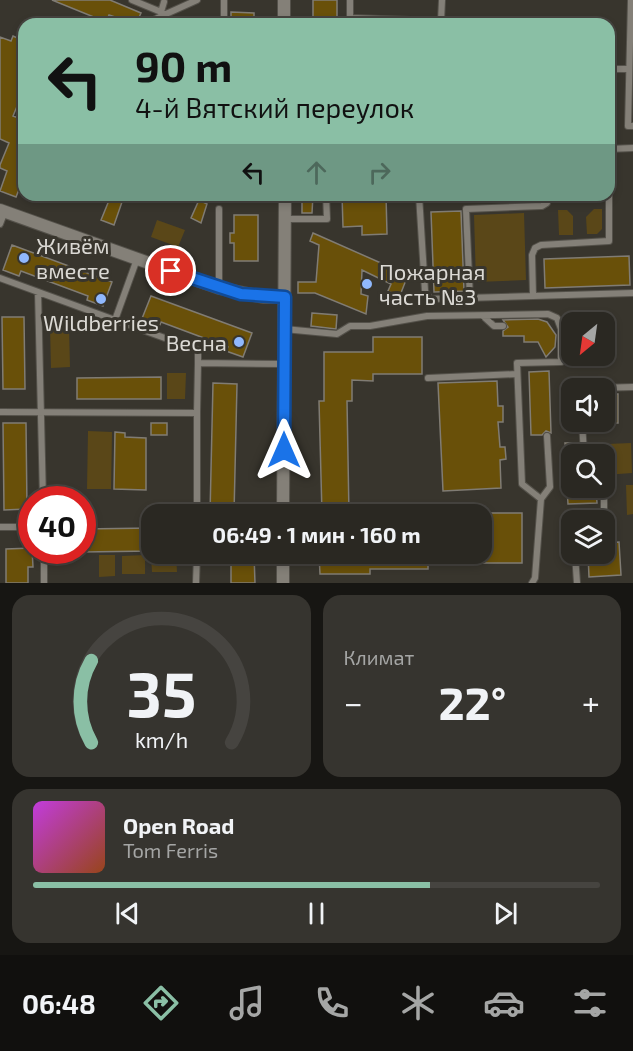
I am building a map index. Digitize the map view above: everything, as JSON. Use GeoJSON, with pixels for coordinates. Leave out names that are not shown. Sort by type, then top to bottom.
{"type":"FeatureCollection","features":[{"type":"Feature","properties":{"kind":"street"},"geometry":{"type":"LineString","coordinates":[[284,0],[284,18]]}},
{"type":"Feature","properties":{"kind":"street"},"geometry":{"type":"LineString","coordinates":[[283,504],[285,201]]}},
{"type":"Feature","properties":{"kind":"street"},"geometry":{"type":"LineString","coordinates":[[2,211],[219,288],[263,297],[285,297]]}},
{"type":"Feature","properties":{"kind":"street"},"geometry":{"type":"LineString","coordinates":[[283,564],[283,583]]}},
{"type":"Feature","properties":{"kind":"lane"},"geometry":{"type":"LineString","coordinates":[[132,0],[163,13]]}},
{"type":"Feature","properties":{"kind":"lane"},"geometry":{"type":"LineString","coordinates":[[155,18],[196,0]]}},
{"type":"Feature","properties":{"kind":"lane"},"geometry":{"type":"LineString","coordinates":[[224,0],[224,18]]}},
{"type":"Feature","properties":{"kind":"lane"},"geometry":{"type":"LineString","coordinates":[[350,0],[350,18]]}},
{"type":"Feature","properties":{"kind":"lane"},"geometry":{"type":"LineString","coordinates":[[441,18],[442,0]]}},
{"type":"Feature","properties":{"kind":"lane"},"geometry":{"type":"LineString","coordinates":[[631,0],[628,126],[633,126]]}},
{"type":"Feature","properties":{"kind":"lane"},"geometry":{"type":"LineString","coordinates":[[163,13],[164,2]]}},
{"type":"Feature","properties":{"kind":"lane"},"geometry":{"type":"LineString","coordinates":[[615,69],[629,69]]}},
{"type":"Feature","properties":{"kind":"lane"},"geometry":{"type":"LineString","coordinates":[[615,149],[633,148]]}},
{"type":"Feature","properties":{"kind":"lane"},"geometry":{"type":"LineString","coordinates":[[285,219],[327,219],[326,201]]}},
{"type":"Feature","properties":{"kind":"lane"},"geometry":{"type":"LineString","coordinates":[[420,201],[426,295],[433,300],[633,293]]}},
{"type":"Feature","properties":{"kind":"lane"},"geometry":{"type":"LineString","coordinates":[[470,299],[466,209],[542,206],[548,201]]}},
{"type":"Feature","properties":{"kind":"lane"},"geometry":{"type":"LineString","coordinates":[[533,297],[532,255],[535,248],[541,245],[609,241],[609,201]]}},
{"type":"Feature","properties":{"kind":"lane"},"geometry":{"type":"LineString","coordinates":[[219,209],[219,288]]}},
{"type":"Feature","properties":{"kind":"lane"},"geometry":{"type":"LineString","coordinates":[[0,224],[2,211]]}},
{"type":"Feature","properties":{"kind":"lane"},"geometry":{"type":"LineString","coordinates":[[115,320],[137,259]]}},
{"type":"Feature","properties":{"kind":"lane"},"geometry":{"type":"LineString","coordinates":[[0,278],[198,350],[197,504]]}},
{"type":"Feature","properties":{"kind":"lane"},"geometry":{"type":"LineString","coordinates":[[38,292],[43,486]]}},
{"type":"Feature","properties":{"kind":"lane"},"geometry":{"type":"LineString","coordinates":[[284,329],[337,334],[350,326],[370,326],[427,316],[548,314],[557,318],[561,329],[561,362],[517,363],[522,484],[541,498]]}},
{"type":"Feature","properties":{"kind":"lane"},"geometry":{"type":"LineString","coordinates":[[482,315],[494,326],[503,326]]}},
{"type":"Feature","properties":{"kind":"lane"},"geometry":{"type":"LineString","coordinates":[[198,363],[284,364]]}},
{"type":"Feature","properties":{"kind":"lane"},"geometry":{"type":"LineString","coordinates":[[428,378],[517,374]]}},
{"type":"Feature","properties":{"kind":"lane"},"geometry":{"type":"LineString","coordinates":[[615,388],[633,387]]}},
{"type":"Feature","properties":{"kind":"lane"},"geometry":{"type":"LineString","coordinates":[[0,412],[197,413]]}},
{"type":"Feature","properties":{"kind":"lane"},"geometry":{"type":"LineString","coordinates":[[532,583],[535,578],[541,498],[550,487],[547,436]]}},
{"type":"Feature","properties":{"kind":"lane"},"geometry":{"type":"LineString","coordinates":[[0,527],[18,527]]}},
{"type":"Feature","properties":{"kind":"lane"},"geometry":{"type":"LineString","coordinates":[[44,564],[44,583]]}},
{"type":"Feature","properties":{"kind":"lane"},"geometry":{"type":"LineString","coordinates":[[196,583],[197,564]]}},
{"type":"Feature","properties":{"kind":"lane"},"geometry":{"type":"LineString","coordinates":[[576,564],[577,583]]}},
{"type":"Feature","properties":{"kind":"shaded area"},"geometry":{"type":"Polygon","coordinates":[[[594,209],[602,209],[602,229],[597,234],[587,234],[586,217],[594,209]]]}},
{"type":"Feature","properties":{"kind":"shaded area"},"geometry":{"type":"Polygon","coordinates":[[[558,210],[567,210],[573,216],[573,235],[559,235],[558,210]]]}},
{"type":"Feature","properties":{"kind":"shaded area"},"geometry":{"type":"Polygon","coordinates":[[[524,213],[526,280],[476,282],[474,215],[524,213]]]}},
{"type":"Feature","properties":{"kind":"shaded area"},"geometry":{"type":"Polygon","coordinates":[[[157,220],[185,230],[178,247],[151,237],[157,220]]]}},
{"type":"Feature","properties":{"kind":"shaded area"},"geometry":{"type":"Polygon","coordinates":[[[50,326],[69,326],[70,367],[51,368],[50,326]]]}},
{"type":"Feature","properties":{"kind":"shaded area"},"geometry":{"type":"Polygon","coordinates":[[[167,373],[186,373],[185,399],[167,399],[167,373]]]}},
{"type":"Feature","properties":{"kind":"shaded area"},"geometry":{"type":"Polygon","coordinates":[[[88,431],[112,432],[111,489],[96,489],[96,486],[87,486],[88,431]]]}},
{"type":"Feature","properties":{"kind":"shaded area"},"geometry":{"type":"Polygon","coordinates":[[[631,443],[632,473],[615,474],[615,444],[608,444],[631,443]]]}},
{"type":"Feature","properties":{"kind":"shaded area"},"geometry":{"type":"Polygon","coordinates":[[[626,485],[633,485],[633,514],[627,515],[626,485]]]}},
{"type":"Feature","properties":{"kind":"shaded area"},"geometry":{"type":"Polygon","coordinates":[[[99,555],[115,555],[115,576],[99,577],[99,555]]]}},
{"type":"Feature","properties":{"kind":"shaded area"},"geometry":{"type":"Polygon","coordinates":[[[141,555],[141,564],[145,564],[145,574],[122,574],[122,556],[141,555]]]}},
{"type":"Feature","properties":{"kind":"shaded area"},"geometry":{"type":"Polygon","coordinates":[[[152,564],[177,564],[177,572],[152,572],[152,564]]]}},
{"type":"Feature","properties":{"kind":"building"},"geometry":{"type":"Polygon","coordinates":[[[52,0],[110,0],[141,13],[139,18],[118,18],[109,15],[108,18],[96,18],[52,0]]]}},
{"type":"Feature","properties":{"kind":"building"},"geometry":{"type":"Polygon","coordinates":[[[313,0],[337,0],[337,18],[313,18],[313,0]]]}},
{"type":"Feature","properties":{"kind":"building"},"geometry":{"type":"Polygon","coordinates":[[[231,12],[254,13],[254,18],[231,18],[231,12]]]}},
{"type":"Feature","properties":{"kind":"building"},"geometry":{"type":"Polygon","coordinates":[[[13,36],[18,38],[18,104],[13,116],[18,118],[18,192],[16,197],[0,191],[7,171],[0,168],[0,165],[9,143],[0,139],[0,37],[11,41],[13,36]]]}},
{"type":"Feature","properties":{"kind":"building"},"geometry":{"type":"Polygon","coordinates":[[[109,201],[122,202],[114,225],[101,220],[109,201]]]}},
{"type":"Feature","properties":{"kind":"building"},"geometry":{"type":"Polygon","coordinates":[[[199,201],[207,204],[201,223],[191,218],[199,201]]]}},
{"type":"Feature","properties":{"kind":"building"},"geometry":{"type":"Polygon","coordinates":[[[302,201],[313,201],[312,213],[302,213],[302,201]]]}},
{"type":"Feature","properties":{"kind":"building"},"geometry":{"type":"Polygon","coordinates":[[[342,201],[386,201],[387,234],[362,235],[362,226],[343,227],[342,201]]]}},
{"type":"Feature","properties":{"kind":"building"},"geometry":{"type":"Polygon","coordinates":[[[461,211],[464,291],[434,292],[431,212],[461,211]]]}},
{"type":"Feature","properties":{"kind":"building"},"geometry":{"type":"Polygon","coordinates":[[[234,215],[258,215],[258,261],[234,261],[234,243],[230,243],[230,233],[234,233],[234,215]]]}},
{"type":"Feature","properties":{"kind":"building"},"geometry":{"type":"Polygon","coordinates":[[[313,233],[408,275],[397,303],[389,299],[392,293],[388,291],[391,284],[362,270],[361,294],[368,296],[366,314],[315,293],[298,293],[298,282],[316,282],[319,245],[310,241],[313,233]]]}},
{"type":"Feature","properties":{"kind":"building"},"geometry":{"type":"Polygon","coordinates":[[[12,245],[112,282],[103,306],[87,300],[88,296],[21,271],[19,276],[3,270],[12,245]]]}},
{"type":"Feature","properties":{"kind":"building"},"geometry":{"type":"Polygon","coordinates":[[[629,256],[630,285],[545,288],[544,259],[629,256]]]}},
{"type":"Feature","properties":{"kind":"building"},"geometry":{"type":"Polygon","coordinates":[[[151,296],[252,333],[243,357],[226,351],[228,347],[161,322],[159,327],[141,321],[151,296]]]}},
{"type":"Feature","properties":{"kind":"building"},"geometry":{"type":"Polygon","coordinates":[[[312,313],[337,315],[336,329],[311,326],[312,313]]]}},
{"type":"Feature","properties":{"kind":"building"},"geometry":{"type":"Polygon","coordinates":[[[2,317],[24,317],[25,389],[3,389],[2,317]]]}},
{"type":"Feature","properties":{"kind":"building"},"geometry":{"type":"Polygon","coordinates":[[[538,319],[547,322],[556,335],[555,347],[546,357],[538,342],[524,342],[524,336],[503,336],[503,331],[508,327],[503,320],[538,319]]]}},
{"type":"Feature","properties":{"kind":"building"},"geometry":{"type":"Polygon","coordinates":[[[373,337],[422,337],[422,374],[373,374],[373,381],[352,380],[352,401],[347,401],[349,504],[322,504],[319,401],[324,401],[324,352],[373,352],[373,337]]]}},
{"type":"Feature","properties":{"kind":"building"},"geometry":{"type":"Polygon","coordinates":[[[549,371],[551,433],[546,431],[542,435],[531,435],[529,372],[549,371]]]}},
{"type":"Feature","properties":{"kind":"building"},"geometry":{"type":"Polygon","coordinates":[[[161,377],[161,399],[77,399],[77,378],[161,377]]]}},
{"type":"Feature","properties":{"kind":"building"},"geometry":{"type":"Polygon","coordinates":[[[497,381],[498,406],[503,406],[503,422],[498,422],[500,447],[505,447],[506,459],[500,460],[501,488],[443,491],[438,383],[497,381]]]}},
{"type":"Feature","properties":{"kind":"building"},"geometry":{"type":"Polygon","coordinates":[[[213,383],[237,384],[234,504],[210,504],[213,383]]]}},
{"type":"Feature","properties":{"kind":"building"},"geometry":{"type":"Polygon","coordinates":[[[615,394],[618,394],[618,423],[615,423],[615,394]]]}},
{"type":"Feature","properties":{"kind":"building"},"geometry":{"type":"Polygon","coordinates":[[[3,423],[26,423],[27,486],[18,486],[18,509],[4,510],[3,423]]]}},
{"type":"Feature","properties":{"kind":"building"},"geometry":{"type":"Polygon","coordinates":[[[151,423],[167,423],[167,435],[151,435],[151,423]]]}},
{"type":"Feature","properties":{"kind":"building"},"geometry":{"type":"Polygon","coordinates":[[[115,432],[125,433],[125,437],[146,438],[146,490],[114,489],[115,432]]]}},
{"type":"Feature","properties":{"kind":"building"},"geometry":{"type":"Polygon","coordinates":[[[568,498],[597,498],[597,503],[568,504],[568,498]]]}},
{"type":"Feature","properties":{"kind":"building"},"geometry":{"type":"Polygon","coordinates":[[[492,513],[522,513],[522,563],[492,563],[492,513]]]}},
{"type":"Feature","properties":{"kind":"building"},"geometry":{"type":"Polygon","coordinates":[[[141,528],[141,551],[96,552],[96,529],[141,528]]]}},
{"type":"Feature","properties":{"kind":"building"},"geometry":{"type":"Polygon","coordinates":[[[615,542],[619,542],[621,575],[589,577],[588,564],[615,564],[615,542]]]}},
{"type":"Feature","properties":{"kind":"building"},"geometry":{"type":"Polygon","coordinates":[[[6,549],[18,549],[18,564],[33,564],[33,567],[28,567],[28,583],[6,583],[6,549]]]}},
{"type":"Feature","properties":{"kind":"building"},"geometry":{"type":"Polygon","coordinates":[[[231,564],[254,564],[255,583],[231,583],[231,564]]]}},
{"type":"Feature","properties":{"kind":"building"},"geometry":{"type":"Polygon","coordinates":[[[320,564],[428,564],[428,569],[370,569],[370,574],[320,574],[320,564]]]}},
{"type":"Feature","properties":{"kind":"place","name":"Живём вместе"},"geometry":{"type":"Point","coordinates":[24,258]}},
{"type":"Feature","properties":{"kind":"place","name":"Пожарная часть №3"},"geometry":{"type":"Point","coordinates":[367,284]}},
{"type":"Feature","properties":{"kind":"place","name":"Wildberries"},"geometry":{"type":"Point","coordinates":[101,299]}},
{"type":"Feature","properties":{"kind":"place","name":"Весна"},"geometry":{"type":"Point","coordinates":[239,342]}},
{"type":"Feature","properties":{"kind":"route"},"geometry":{"type":"LineString","coordinates":[[171,271],[241,294],[285,297],[284,450]]}}]}
